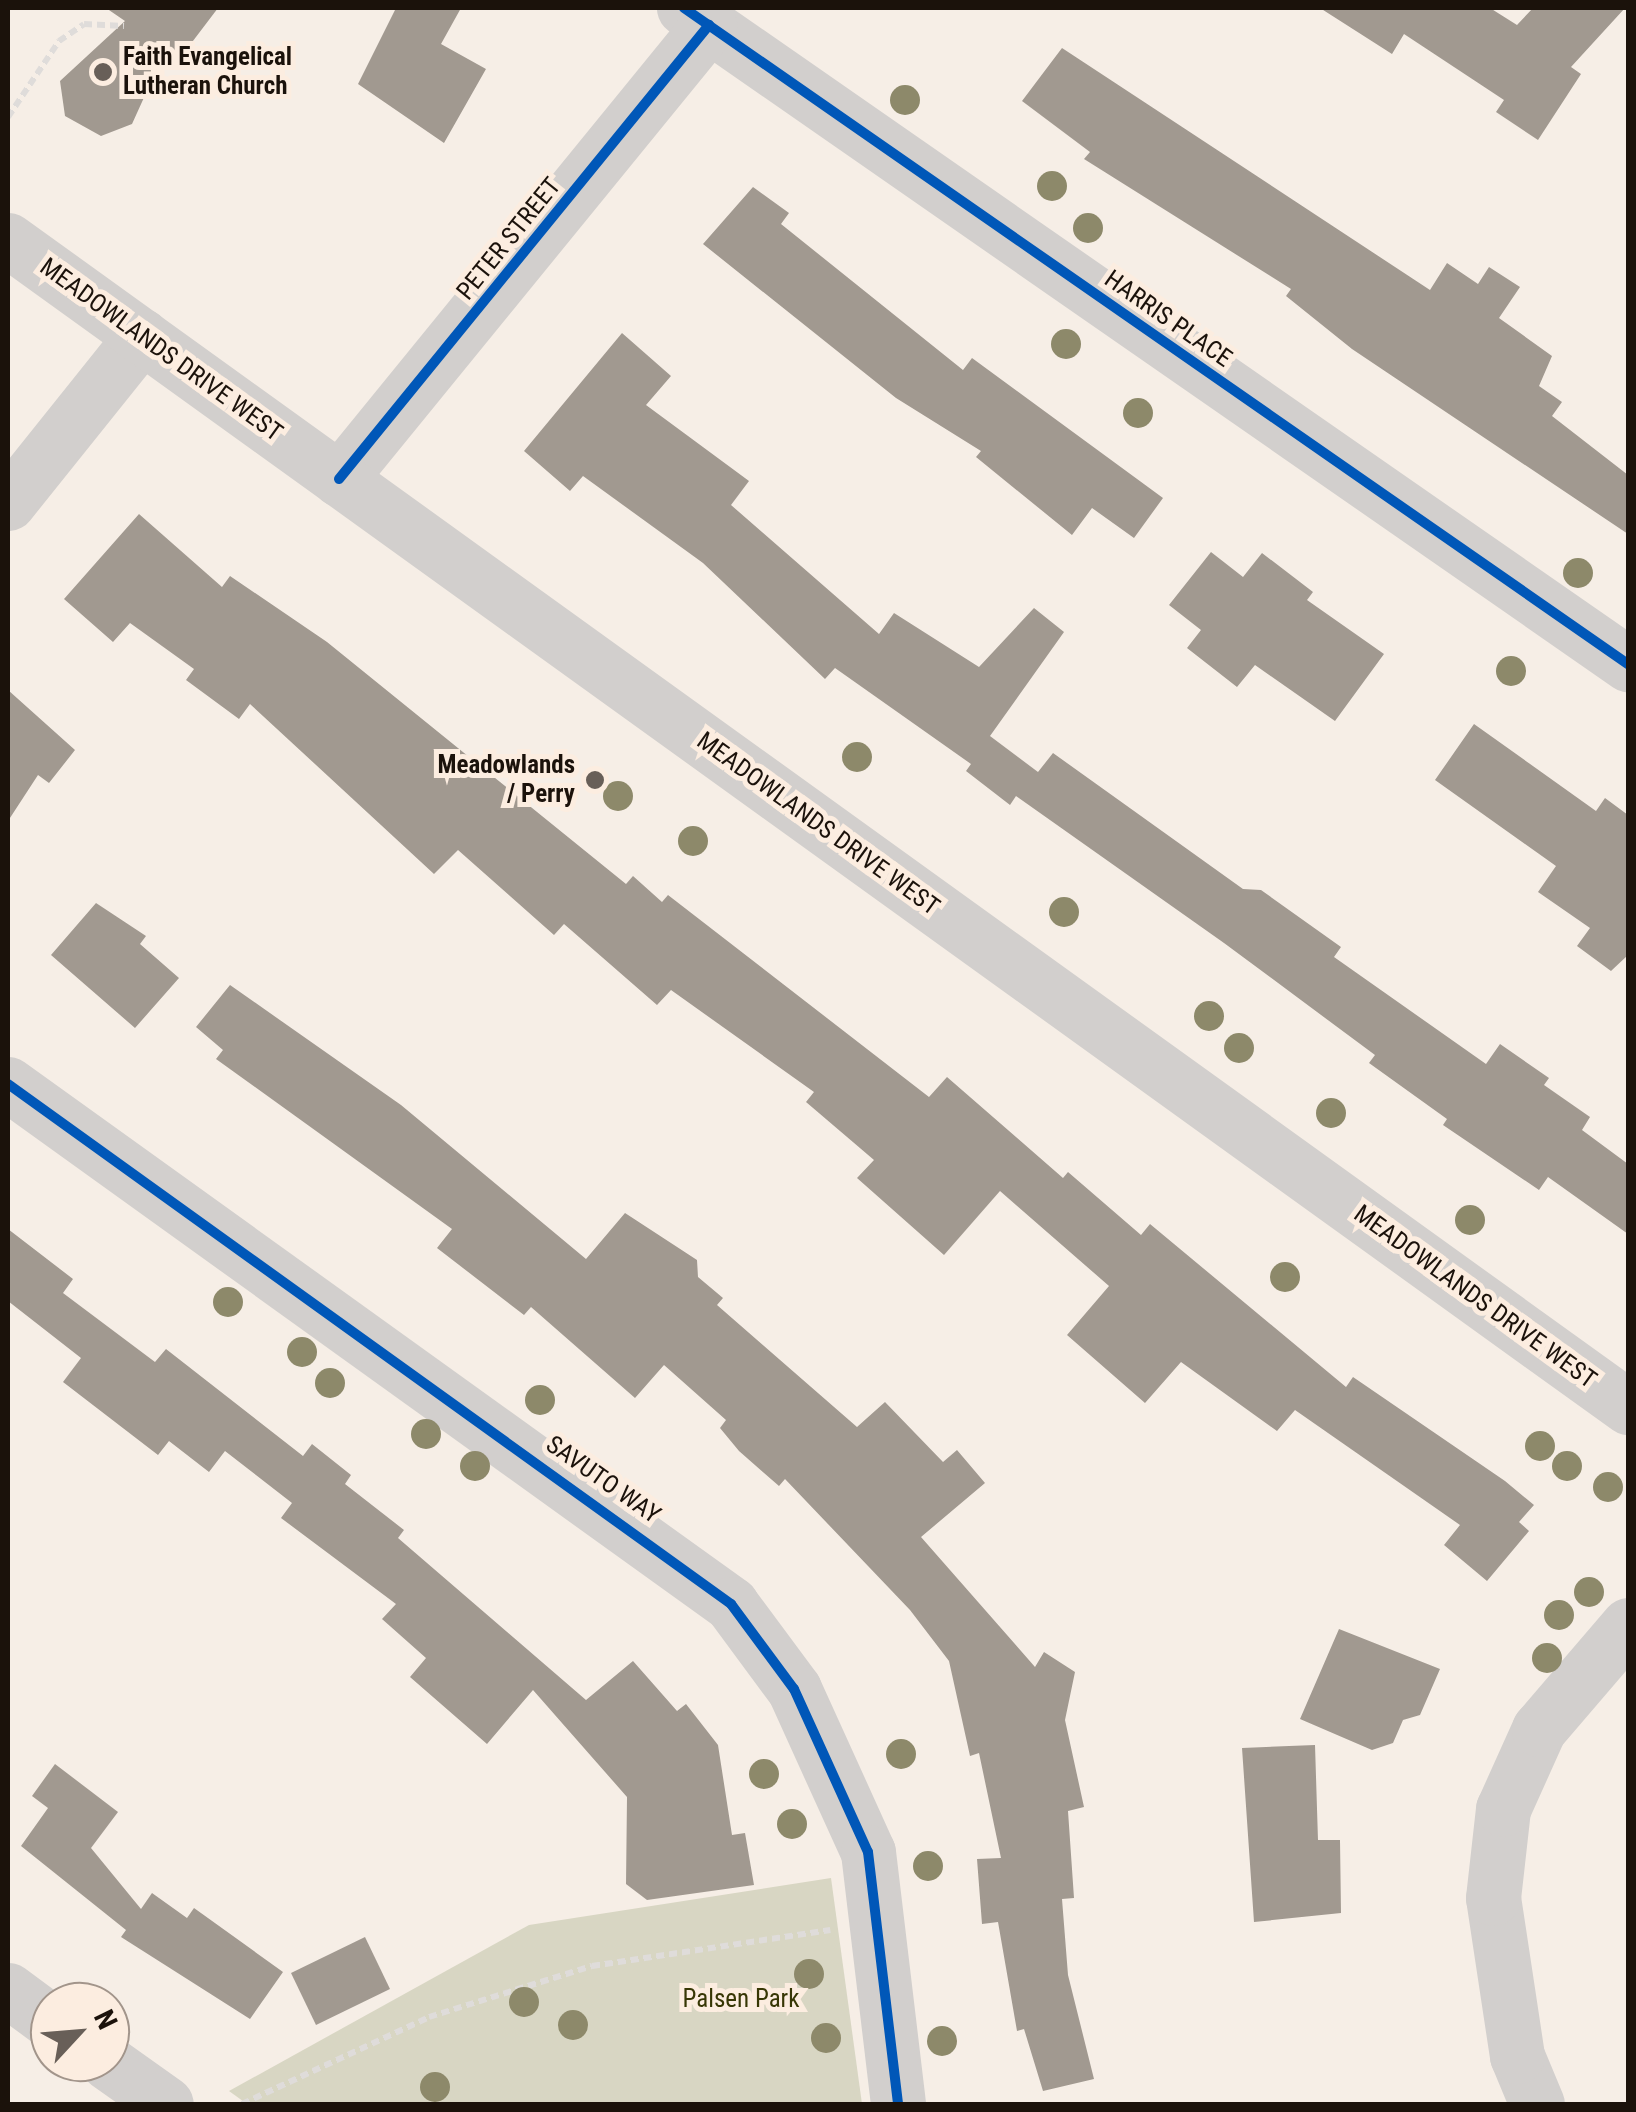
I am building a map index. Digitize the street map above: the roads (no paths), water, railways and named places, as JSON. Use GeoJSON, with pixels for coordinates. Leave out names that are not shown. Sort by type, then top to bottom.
{"type":"FeatureCollection","features":[{"type":"Feature","properties":{"kind":"street","name":"PETER STREET"},"geometry":{"type":"LineString","coordinates":[[340,479],[696,16]]}},
{"type":"Feature","properties":{"kind":"street","name":"HARRIS PLACE"},"geometry":{"type":"LineString","coordinates":[[696,16],[1628,664]]}},
{"type":"Feature","properties":{"kind":"street","name":"MEADOWLANDS DRIVE WEST"},"geometry":{"type":"LineString","coordinates":[[8,240],[1628,1407]]}},
{"type":"Feature","properties":{"kind":"street"},"geometry":{"type":"LineString","coordinates":[[8,503],[142,336]]}},
{"type":"Feature","properties":{"kind":"street","name":"SAVUTO WAY"},"geometry":{"type":"LineString","coordinates":[[8,1084],[731,1604],[794,1689],[868,1852],[898,2104]]}},
{"type":"Feature","properties":{"kind":"street"},"geometry":{"type":"LineString","coordinates":[[1537,2104],[1518,2056],[1493,1898],[1503,1809],[1539,1729],[1628,1625]]}},
{"type":"Feature","properties":{"kind":"street"},"geometry":{"type":"LineString","coordinates":[[8,1990],[30,2006]]}},
{"type":"Feature","properties":{"kind":"street"},"geometry":{"type":"LineString","coordinates":[[130,2078],[166,2104]]}},
{"type":"Feature","properties":{"kind":"place","name":"Faith Evangelical Lutheran Church"},"geometry":{"type":"Point","coordinates":[103,72]}},
{"type":"Feature","properties":{"kind":"place","name":"Meadowlands / Perry"},"geometry":{"type":"Point","coordinates":[595,780]}},
{"type":"Feature","properties":{"kind":"park label","name":"Palsen Park"},"geometry":{"type":"Point","coordinates":[741,1999]}}]}
